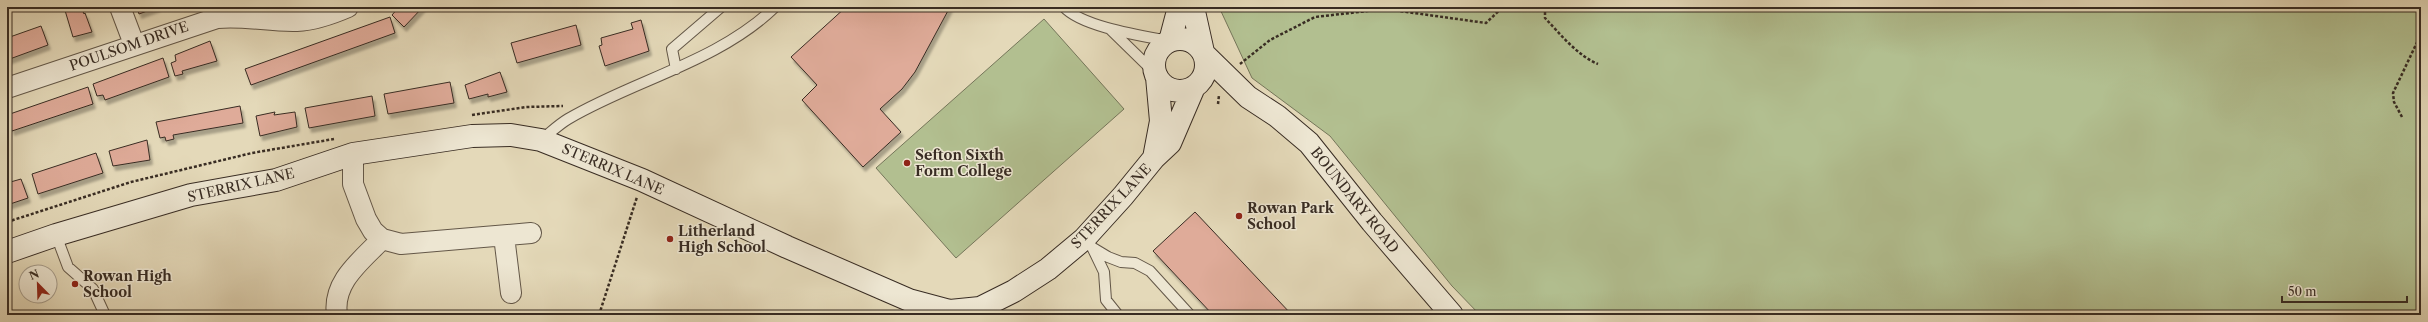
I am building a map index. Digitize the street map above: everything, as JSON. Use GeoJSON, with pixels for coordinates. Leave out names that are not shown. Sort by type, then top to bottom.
{"type":"FeatureCollection","features":[{"type":"Feature","properties":{"kind":"street"},"geometry":{"type":"LineString","coordinates":[[120,7],[134,44]]}},
{"type":"Feature","properties":{"kind":"street","name":"POULSOM DRIVE"},"geometry":{"type":"LineString","coordinates":[[7,88],[134,44],[216,18],[235,16],[297,21],[317,18],[348,7]]}},
{"type":"Feature","properties":{"kind":"street"},"geometry":{"type":"LineString","coordinates":[[1170,41],[1179,7]]}},
{"type":"Feature","properties":{"kind":"street"},"geometry":{"type":"LineString","coordinates":[[1193,7],[1206,61],[1204,76],[1194,87],[1181,91],[1169,89],[1156,75],[1155,58],[1158,51],[1170,41],[1185,39],[1198,46],[1203,53]]}},
{"type":"Feature","properties":{"kind":"street","name":"BOUNDARY ROAD"},"geometry":{"type":"LineString","coordinates":[[1203,53],[1248,97],[1277,116],[1309,143],[1414,272],[1452,315]]}},
{"type":"Feature","properties":{"kind":"street","name":"STERRIX LANE"},"geometry":{"type":"LineString","coordinates":[[1154,158],[1161,121],[1156,75]]}},
{"type":"Feature","properties":{"kind":"street","name":"BOUNDARY ROAD"},"geometry":{"type":"LineString","coordinates":[[1194,87],[1220,89],[1248,97]]}},
{"type":"Feature","properties":{"kind":"street","name":"STERRIX LANE"},"geometry":{"type":"LineString","coordinates":[[7,252],[56,235],[191,195],[276,180],[353,154],[472,136],[511,135],[541,140],[642,180],[787,247],[909,300],[950,311],[980,308],[1014,291],[1088,244],[1123,196],[1154,158],[1170,143],[1194,87]]}},
{"type":"Feature","properties":{"kind":"street"},"geometry":{"type":"LineString","coordinates":[[353,154],[353,184],[358,200],[373,231],[382,239],[401,244],[531,233]]}},
{"type":"Feature","properties":{"kind":"street"},"geometry":{"type":"LineString","coordinates":[[504,236],[511,293]]}},
{"type":"Feature","properties":{"kind":"street"},"geometry":{"type":"LineString","coordinates":[[337,315],[336,306],[338,288],[382,239]]}},
{"type":"Feature","properties":{"kind":"lane"},"geometry":{"type":"LineString","coordinates":[[676,69],[672,49],[721,7]]}},
{"type":"Feature","properties":{"kind":"lane"},"geometry":{"type":"LineString","coordinates":[[541,140],[566,120],[593,106],[676,69],[762,20],[775,7]]}},
{"type":"Feature","properties":{"kind":"lane"},"geometry":{"type":"LineString","coordinates":[[1064,7],[1070,13],[1110,29],[1170,41]]}},
{"type":"Feature","properties":{"kind":"lane"},"geometry":{"type":"LineString","coordinates":[[1110,29],[1156,75]]}},
{"type":"Feature","properties":{"kind":"lane"},"geometry":{"type":"LineString","coordinates":[[56,235],[68,267],[93,288],[105,315]]}},
{"type":"Feature","properties":{"kind":"lane"},"geometry":{"type":"LineString","coordinates":[[1088,244],[1104,272],[1106,300],[1118,315]]}},
{"type":"Feature","properties":{"kind":"lane"},"geometry":{"type":"LineString","coordinates":[[1088,244],[1108,257],[1121,262],[1135,263],[1150,271],[1190,315]]}},
{"type":"Feature","properties":{"kind":"path"},"geometry":{"type":"LineString","coordinates":[[1234,69],[1270,40],[1315,16],[1385,9],[1486,23],[1503,7]]}},
{"type":"Feature","properties":{"kind":"path"},"geometry":{"type":"LineString","coordinates":[[1545,7],[1545,18],[1587,60],[1598,64]]}},
{"type":"Feature","properties":{"kind":"path"},"geometry":{"type":"LineString","coordinates":[[2402,117],[2394,102],[2393,93],[2421,34]]}},
{"type":"Feature","properties":{"kind":"path"},"geometry":{"type":"LineString","coordinates":[[464,116],[526,107],[593,106]]}},
{"type":"Feature","properties":{"kind":"path"},"geometry":{"type":"LineString","coordinates":[[7,222],[131,182],[252,153],[338,138]]}},
{"type":"Feature","properties":{"kind":"path"},"geometry":{"type":"LineString","coordinates":[[599,315],[642,180]]}},
{"type":"Feature","properties":{"kind":"green space"},"geometry":{"type":"Polygon","coordinates":[[[1219,7],[2421,7],[2421,315],[1480,315],[1452,286],[1330,136],[1252,78],[1219,7]]]}},
{"type":"Feature","properties":{"kind":"green space"},"geometry":{"type":"Polygon","coordinates":[[[1044,19],[1124,109],[956,258],[876,168],[1044,19]]]}},
{"type":"Feature","properties":{"kind":"building"},"geometry":{"type":"Polygon","coordinates":[[[64,7],[81,7],[84,14],[85,13],[92,32],[73,37],[64,7]]]}},
{"type":"Feature","properties":{"kind":"building"},"geometry":{"type":"Polygon","coordinates":[[[137,7],[158,7],[139,14],[137,7]]]}},
{"type":"Feature","properties":{"kind":"building"},"geometry":{"type":"Polygon","coordinates":[[[399,7],[423,7],[404,27],[392,15],[399,7]]]}},
{"type":"Feature","properties":{"kind":"building"},"geometry":{"type":"Polygon","coordinates":[[[846,7],[950,7],[915,72],[902,89],[880,109],[901,132],[863,167],[802,100],[817,85],[791,57],[846,7]]]}},
{"type":"Feature","properties":{"kind":"building"},"geometry":{"type":"Polygon","coordinates":[[[390,17],[395,33],[251,85],[245,69],[390,17]]]}},
{"type":"Feature","properties":{"kind":"building"},"geometry":{"type":"Polygon","coordinates":[[[641,20],[649,51],[605,66],[599,46],[602,45],[601,38],[633,29],[631,23],[641,20]]]}},
{"type":"Feature","properties":{"kind":"building"},"geometry":{"type":"Polygon","coordinates":[[[576,25],[581,45],[517,63],[511,43],[576,25]]]}},
{"type":"Feature","properties":{"kind":"building"},"geometry":{"type":"Polygon","coordinates":[[[41,26],[48,45],[7,60],[7,38],[41,26]]]}},
{"type":"Feature","properties":{"kind":"building"},"geometry":{"type":"Polygon","coordinates":[[[210,41],[217,61],[182,71],[183,74],[175,76],[171,63],[176,61],[175,55],[210,41]]]}},
{"type":"Feature","properties":{"kind":"building"},"geometry":{"type":"Polygon","coordinates":[[[163,58],[169,77],[105,100],[103,95],[97,96],[93,84],[163,58]]]}},
{"type":"Feature","properties":{"kind":"building"},"geometry":{"type":"Polygon","coordinates":[[[500,72],[507,92],[488,97],[488,94],[469,99],[465,85],[500,72]]]}},
{"type":"Feature","properties":{"kind":"building"},"geometry":{"type":"Polygon","coordinates":[[[450,82],[454,103],[388,114],[384,94],[450,82]]]}},
{"type":"Feature","properties":{"kind":"building"},"geometry":{"type":"Polygon","coordinates":[[[88,87],[93,104],[12,131],[7,115],[88,87]]]}},
{"type":"Feature","properties":{"kind":"building"},"geometry":{"type":"Polygon","coordinates":[[[372,96],[375,116],[309,128],[305,108],[372,96]]]}},
{"type":"Feature","properties":{"kind":"building"},"geometry":{"type":"Polygon","coordinates":[[[240,106],[243,123],[173,135],[174,139],[166,141],[165,137],[160,138],[156,122],[240,106]]]}},
{"type":"Feature","properties":{"kind":"building"},"geometry":{"type":"Polygon","coordinates":[[[275,112],[274,115],[295,112],[297,127],[260,136],[256,116],[275,112]]]}},
{"type":"Feature","properties":{"kind":"building"},"geometry":{"type":"Polygon","coordinates":[[[147,140],[150,160],[113,166],[109,151],[147,140]]]}},
{"type":"Feature","properties":{"kind":"building"},"geometry":{"type":"Polygon","coordinates":[[[96,153],[103,173],[38,194],[32,174],[96,153]]]}},
{"type":"Feature","properties":{"kind":"building"},"geometry":{"type":"Polygon","coordinates":[[[21,179],[28,198],[7,205],[7,183],[21,179]]]}},
{"type":"Feature","properties":{"kind":"building"},"geometry":{"type":"Polygon","coordinates":[[[1195,212],[1292,315],[1213,315],[1153,251],[1195,212]]]}},
{"type":"Feature","properties":{"kind":"place","name":"Sefton Sixth Form College"},"geometry":{"type":"Point","coordinates":[907,163]}},
{"type":"Feature","properties":{"kind":"place","name":"Rowan Park School"},"geometry":{"type":"Point","coordinates":[1239,216]}},
{"type":"Feature","properties":{"kind":"place","name":"Litherland High School"},"geometry":{"type":"Point","coordinates":[670,239]}},
{"type":"Feature","properties":{"kind":"place","name":"Rowan High School"},"geometry":{"type":"Point","coordinates":[75,284]}}]}
